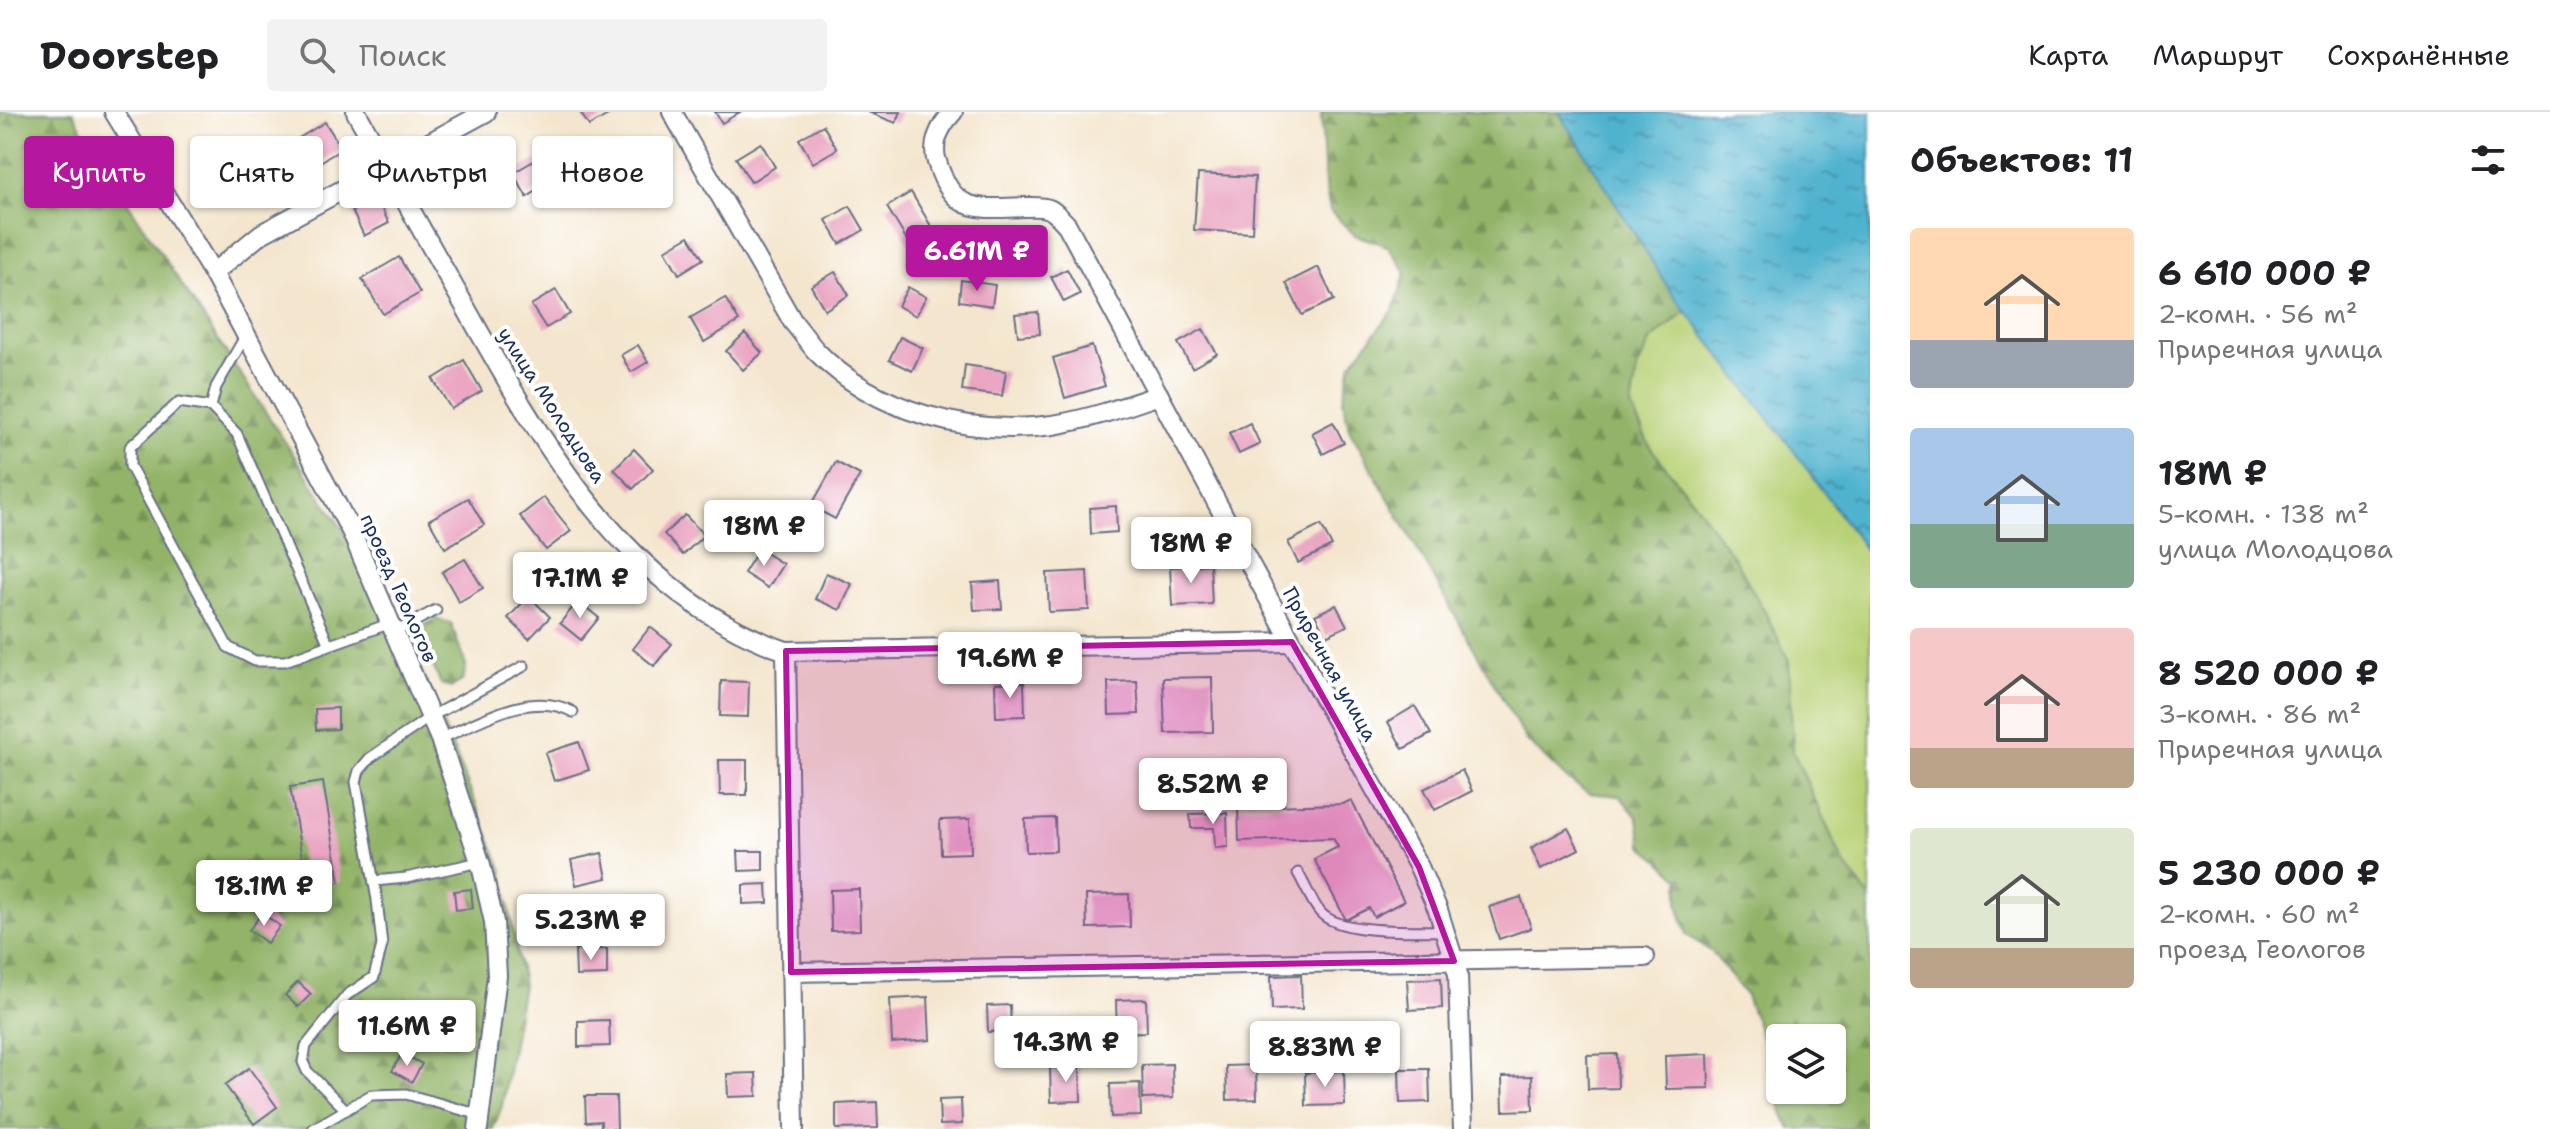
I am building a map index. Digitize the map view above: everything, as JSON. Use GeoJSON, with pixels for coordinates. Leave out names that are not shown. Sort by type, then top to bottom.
{"type":"FeatureCollection","features":[{"type":"Feature","properties":{"kind":"street","name":"проезд Геологов"},"geometry":{"type":"LineString","coordinates":[[114,112],[213,273],[351,531],[440,739],[480,862],[494,922],[497,976],[479,1122]]}},
{"type":"Feature","properties":{"kind":"street","name":"улица Молодцова"},"geometry":{"type":"LineString","coordinates":[[356,112],[369,136]]}},
{"type":"Feature","properties":{"kind":"street"},"geometry":{"type":"LineString","coordinates":[[442,136],[486,112]]}},
{"type":"Feature","properties":{"kind":"street"},"geometry":{"type":"LineString","coordinates":[[672,112],[793,322],[816,351],[855,382],[905,409],[953,424],[1001,428],[1052,425],[1108,413],[1159,395]]}},
{"type":"Feature","properties":{"kind":"street","name":"Приречная улица"},"geometry":{"type":"LineString","coordinates":[[953,112],[935,141],[943,181],[957,200],[976,209],[1050,209],[1067,225],[1292,642],[1419,867],[1458,974],[1463,1129]]}},
{"type":"Feature","properties":{"kind":"street"},"geometry":{"type":"LineString","coordinates":[[213,273],[261,234],[339,192]]}},
{"type":"Feature","properties":{"kind":"street","name":"улица Молодцова"},"geometry":{"type":"LineString","coordinates":[[409,208],[496,363],[570,481],[630,551],[682,597],[739,631],[786,651]]}},
{"type":"Feature","properties":{"kind":"street"},"geometry":{"type":"LineString","coordinates":[[794,1129],[786,651],[1292,642]]}},
{"type":"Feature","properties":{"kind":"street"},"geometry":{"type":"LineString","coordinates":[[791,972],[1645,957]]}},
{"type":"Feature","properties":{"kind":"lane"},"geometry":{"type":"LineString","coordinates":[[211,407],[216,387],[246,335]]}},
{"type":"Feature","properties":{"kind":"lane"},"geometry":{"type":"LineString","coordinates":[[329,645],[237,434],[211,407],[179,402],[130,447],[130,466],[228,647],[255,661],[285,661],[329,645],[393,628],[436,610]]}},
{"type":"Feature","properties":{"kind":"lane"},"geometry":{"type":"LineString","coordinates":[[346,1110],[307,1071],[303,1062],[306,1046],[347,995],[374,977],[382,945],[356,782],[359,771],[370,758],[430,717],[524,666]]}},
{"type":"Feature","properties":{"kind":"lane"},"geometry":{"type":"LineString","coordinates":[[440,739],[506,711],[530,705],[559,704],[573,712]]}},
{"type":"Feature","properties":{"kind":"lane"},"geometry":{"type":"LineString","coordinates":[[374,881],[406,878],[480,862]]}},
{"type":"Feature","properties":{"kind":"lane"},"geometry":{"type":"LineString","coordinates":[[1298,873],[1322,914],[1338,923],[1357,928],[1444,931]]}},
{"type":"Feature","properties":{"kind":"lane"},"geometry":{"type":"LineString","coordinates":[[313,1129],[371,1095],[406,1094],[479,1122]]}},
{"type":"Feature","properties":{"kind":"highlighted area"},"geometry":{"type":"Polygon","coordinates":[[[1292,642],[1419,867],[1454,961],[791,972],[786,651],[1292,642]]]}},
{"type":"Feature","properties":{"kind":"green space"},"geometry":{"type":"Polygon","coordinates":[[[0,112],[73,112],[85,136],[24,136],[24,208],[131,208],[397,612],[502,868],[523,985],[502,1106],[493,1129],[0,1129],[0,112]]]}},
{"type":"Feature","properties":{"kind":"green space"},"geometry":{"type":"Polygon","coordinates":[[[1321,112],[1559,112],[1671,292],[1686,311],[1650,341],[1637,369],[1631,407],[1650,447],[1736,561],[1789,661],[1793,752],[1843,862],[1870,898],[1870,1129],[1790,1129],[1780,1104],[1846,1104],[1846,1024],[1766,1024],[1766,1052],[1745,994],[1712,952],[1687,935],[1678,904],[1680,879],[1642,845],[1638,818],[1620,796],[1588,793],[1568,780],[1526,740],[1349,429],[1343,400],[1351,364],[1394,309],[1406,272],[1388,246],[1355,235],[1330,211],[1325,185],[1321,112]]]}},
{"type":"Feature","properties":{"kind":"green space"},"geometry":{"type":"Polygon","coordinates":[[[1686,311],[1870,556],[1870,898],[1843,862],[1793,752],[1790,711],[1699,509],[1650,447],[1631,407],[1637,368],[1650,341],[1686,311]]]}},
{"type":"Feature","properties":{"kind":"green space"},"geometry":{"type":"Polygon","coordinates":[[[436,619],[451,623],[466,666],[463,680],[451,688],[441,684],[423,643],[420,628],[436,619]]]}},
{"type":"Feature","properties":{"kind":"water"},"geometry":{"type":"Polygon","coordinates":[[[1559,112],[1870,112],[1870,556],[1671,292],[1559,112]]]}},
{"type":"Feature","properties":{"kind":"building"},"geometry":{"type":"Polygon","coordinates":[[[580,112],[613,112],[589,126],[580,112]]]}},
{"type":"Feature","properties":{"kind":"building"},"geometry":{"type":"Polygon","coordinates":[[[715,112],[740,112],[722,123],[715,112]]]}},
{"type":"Feature","properties":{"kind":"building"},"geometry":{"type":"Polygon","coordinates":[[[868,112],[901,112],[896,123],[868,112]]]}},
{"type":"Feature","properties":{"kind":"building"},"geometry":{"type":"Polygon","coordinates":[[[325,122],[339,144],[339,151],[323,160],[323,136],[302,136],[325,122]]]}},
{"type":"Feature","properties":{"kind":"building"},"geometry":{"type":"Polygon","coordinates":[[[823,125],[837,149],[813,163],[799,139],[823,125]]]}},
{"type":"Feature","properties":{"kind":"building"},"geometry":{"type":"Polygon","coordinates":[[[761,143],[775,167],[751,182],[736,158],[761,143]]]}},
{"type":"Feature","properties":{"kind":"building"},"geometry":{"type":"Polygon","coordinates":[[[532,162],[532,194],[527,197],[516,178],[516,171],[532,162]]]}},
{"type":"Feature","properties":{"kind":"building"},"geometry":{"type":"Polygon","coordinates":[[[1198,174],[1255,177],[1252,233],[1194,230],[1198,174]]]}},
{"type":"Feature","properties":{"kind":"building"},"geometry":{"type":"Polygon","coordinates":[[[911,192],[935,233],[911,247],[887,207],[911,192]]]}},
{"type":"Feature","properties":{"kind":"building"},"geometry":{"type":"Polygon","coordinates":[[[850,206],[864,230],[840,244],[826,220],[850,206]]]}},
{"type":"Feature","properties":{"kind":"building"},"geometry":{"type":"Polygon","coordinates":[[[382,208],[389,223],[364,236],[352,211],[382,208]]]}},
{"type":"Feature","properties":{"kind":"building"},"geometry":{"type":"Polygon","coordinates":[[[689,236],[703,259],[679,274],[665,250],[689,236]]]}},
{"type":"Feature","properties":{"kind":"building"},"geometry":{"type":"Polygon","coordinates":[[[399,257],[420,293],[383,314],[362,279],[399,257]]]}},
{"type":"Feature","properties":{"kind":"building"},"geometry":{"type":"Polygon","coordinates":[[[1318,267],[1334,300],[1302,315],[1286,283],[1318,267]]]}},
{"type":"Feature","properties":{"kind":"building"},"geometry":{"type":"Polygon","coordinates":[[[1067,269],[1080,294],[1064,302],[1051,277],[1067,269]]]}},
{"type":"Feature","properties":{"kind":"building"},"geometry":{"type":"Polygon","coordinates":[[[835,272],[849,295],[825,310],[811,286],[835,272]]]}},
{"type":"Feature","properties":{"kind":"building"},"geometry":{"type":"Polygon","coordinates":[[[961,280],[995,285],[992,306],[959,301],[961,280]]]}},
{"type":"Feature","properties":{"kind":"building"},"geometry":{"type":"Polygon","coordinates":[[[908,287],[926,297],[916,316],[898,306],[908,287]]]}},
{"type":"Feature","properties":{"kind":"building"},"geometry":{"type":"Polygon","coordinates":[[[556,290],[570,314],[546,328],[531,305],[556,290]]]}},
{"type":"Feature","properties":{"kind":"building"},"geometry":{"type":"Polygon","coordinates":[[[725,298],[739,321],[704,342],[690,318],[725,298]]]}},
{"type":"Feature","properties":{"kind":"building"},"geometry":{"type":"Polygon","coordinates":[[[1038,312],[1040,334],[1018,336],[1015,314],[1038,312]]]}},
{"type":"Feature","properties":{"kind":"building"},"geometry":{"type":"Polygon","coordinates":[[[1203,329],[1217,354],[1192,368],[1178,343],[1203,329]]]}},
{"type":"Feature","properties":{"kind":"building"},"geometry":{"type":"Polygon","coordinates":[[[745,333],[762,353],[743,370],[726,351],[745,333]]]}},
{"type":"Feature","properties":{"kind":"building"},"geometry":{"type":"Polygon","coordinates":[[[900,337],[923,348],[912,371],[889,360],[900,337]]]}},
{"type":"Feature","properties":{"kind":"building"},"geometry":{"type":"Polygon","coordinates":[[[638,345],[648,362],[631,372],[621,355],[638,345]]]}},
{"type":"Feature","properties":{"kind":"building"},"geometry":{"type":"Polygon","coordinates":[[[1092,346],[1105,386],[1065,398],[1053,358],[1092,346]]]}},
{"type":"Feature","properties":{"kind":"building"},"geometry":{"type":"Polygon","coordinates":[[[464,360],[482,391],[451,409],[433,379],[464,360]]]}},
{"type":"Feature","properties":{"kind":"building"},"geometry":{"type":"Polygon","coordinates":[[[965,365],[1006,371],[1002,396],[962,391],[965,365]]]}},
{"type":"Feature","properties":{"kind":"building"},"geometry":{"type":"Polygon","coordinates":[[[1333,422],[1344,443],[1323,454],[1312,433],[1333,422]]]}},
{"type":"Feature","properties":{"kind":"building"},"geometry":{"type":"Polygon","coordinates":[[[1250,423],[1260,444],[1239,454],[1229,433],[1250,423]]]}},
{"type":"Feature","properties":{"kind":"building"},"geometry":{"type":"Polygon","coordinates":[[[634,449],[653,469],[633,489],[614,469],[634,449]]]}},
{"type":"Feature","properties":{"kind":"building"},"geometry":{"type":"Polygon","coordinates":[[[836,462],[860,475],[835,519],[811,506],[836,462]]]}},
{"type":"Feature","properties":{"kind":"building"},"geometry":{"type":"Polygon","coordinates":[[[544,497],[571,531],[546,550],[520,516],[544,497]]]}},
{"type":"Feature","properties":{"kind":"building"},"geometry":{"type":"Polygon","coordinates":[[[468,498],[484,525],[445,548],[429,520],[468,498]]]}},
{"type":"Feature","properties":{"kind":"building"},"geometry":{"type":"Polygon","coordinates":[[[1116,506],[1117,532],[1091,534],[1090,508],[1116,506]]]}},
{"type":"Feature","properties":{"kind":"building"},"geometry":{"type":"Polygon","coordinates":[[[685,515],[704,535],[683,555],[664,534],[685,515]]]}},
{"type":"Feature","properties":{"kind":"building"},"geometry":{"type":"Polygon","coordinates":[[[1321,525],[1332,546],[1298,563],[1288,542],[1321,525]]]}},
{"type":"Feature","properties":{"kind":"building"},"geometry":{"type":"Polygon","coordinates":[[[759,549],[783,564],[768,588],[744,573],[759,549]]]}},
{"type":"Feature","properties":{"kind":"building"},"geometry":{"type":"Polygon","coordinates":[[[465,559],[483,588],[459,602],[442,572],[465,559]]]}},
{"type":"Feature","properties":{"kind":"building"},"geometry":{"type":"Polygon","coordinates":[[[1210,564],[1212,604],[1172,606],[1170,567],[1210,564]]]}},
{"type":"Feature","properties":{"kind":"building"},"geometry":{"type":"Polygon","coordinates":[[[1087,571],[1089,610],[1049,612],[1047,573],[1087,571]]]}},
{"type":"Feature","properties":{"kind":"building"},"geometry":{"type":"Polygon","coordinates":[[[826,573],[852,584],[840,610],[815,599],[826,573]]]}},
{"type":"Feature","properties":{"kind":"building"},"geometry":{"type":"Polygon","coordinates":[[[1000,581],[1002,609],[974,610],[972,583],[1000,581]]]}},
{"type":"Feature","properties":{"kind":"building"},"geometry":{"type":"Polygon","coordinates":[[[529,596],[550,617],[529,639],[508,618],[529,596]]]}},
{"type":"Feature","properties":{"kind":"building"},"geometry":{"type":"Polygon","coordinates":[[[578,601],[599,618],[581,640],[560,623],[578,601]]]}},
{"type":"Feature","properties":{"kind":"building"},"geometry":{"type":"Polygon","coordinates":[[[1336,605],[1347,626],[1326,636],[1315,615],[1336,605]]]}},
{"type":"Feature","properties":{"kind":"building"},"geometry":{"type":"Polygon","coordinates":[[[650,627],[672,644],[654,666],[633,649],[650,627]]]}},
{"type":"Feature","properties":{"kind":"building"},"geometry":{"type":"Polygon","coordinates":[[[1212,677],[1213,732],[1165,733],[1163,678],[1212,677]]]}},
{"type":"Feature","properties":{"kind":"building"},"geometry":{"type":"Polygon","coordinates":[[[721,681],[749,682],[748,717],[720,716],[721,681]]]}},
{"type":"Feature","properties":{"kind":"building"},"geometry":{"type":"Polygon","coordinates":[[[1137,681],[1139,714],[1109,715],[1108,682],[1137,681]]]}},
{"type":"Feature","properties":{"kind":"building"},"geometry":{"type":"Polygon","coordinates":[[[1024,682],[1025,716],[996,717],[995,683],[1024,682]]]}},
{"type":"Feature","properties":{"kind":"building"},"geometry":{"type":"Polygon","coordinates":[[[1415,706],[1431,734],[1403,749],[1388,722],[1415,706]]]}},
{"type":"Feature","properties":{"kind":"building"},"geometry":{"type":"Polygon","coordinates":[[[338,708],[338,729],[316,730],[315,709],[338,708]]]}},
{"type":"Feature","properties":{"kind":"building"},"geometry":{"type":"Polygon","coordinates":[[[579,742],[589,770],[554,781],[545,753],[579,742]]]}},
{"type":"Feature","properties":{"kind":"building"},"geometry":{"type":"Polygon","coordinates":[[[719,760],[747,760],[747,795],[720,795],[719,760]]]}},
{"type":"Feature","properties":{"kind":"building"},"geometry":{"type":"Polygon","coordinates":[[[1462,770],[1472,791],[1435,810],[1424,789],[1462,770]]]}},
{"type":"Feature","properties":{"kind":"building"},"geometry":{"type":"Polygon","coordinates":[[[323,782],[340,882],[307,888],[290,787],[323,782]]]}},
{"type":"Feature","properties":{"kind":"building"},"geometry":{"type":"Polygon","coordinates":[[[1351,800],[1404,901],[1374,917],[1369,908],[1346,920],[1314,859],[1338,847],[1333,838],[1239,841],[1238,807],[1343,804],[1351,800]]]}},
{"type":"Feature","properties":{"kind":"building"},"geometry":{"type":"Polygon","coordinates":[[[1227,813],[1228,847],[1215,848],[1214,828],[1191,828],[1190,814],[1227,813]]]}},
{"type":"Feature","properties":{"kind":"building"},"geometry":{"type":"Polygon","coordinates":[[[1055,818],[1056,851],[1026,852],[1025,819],[1055,818]]]}},
{"type":"Feature","properties":{"kind":"building"},"geometry":{"type":"Polygon","coordinates":[[[970,819],[971,853],[941,854],[940,820],[970,819]]]}},
{"type":"Feature","properties":{"kind":"building"},"geometry":{"type":"Polygon","coordinates":[[[1568,828],[1579,849],[1541,869],[1531,848],[1568,828]]]}},
{"type":"Feature","properties":{"kind":"building"},"geometry":{"type":"Polygon","coordinates":[[[738,851],[763,851],[763,870],[739,871],[738,851]]]}},
{"type":"Feature","properties":{"kind":"building"},"geometry":{"type":"Polygon","coordinates":[[[602,853],[607,878],[576,885],[571,860],[602,853]]]}},
{"type":"Feature","properties":{"kind":"building"},"geometry":{"type":"Polygon","coordinates":[[[767,884],[768,903],[743,904],[743,885],[767,884]]]}},
{"type":"Feature","properties":{"kind":"building"},"geometry":{"type":"Polygon","coordinates":[[[471,889],[473,908],[456,910],[454,891],[471,889]]]}},
{"type":"Feature","properties":{"kind":"building"},"geometry":{"type":"Polygon","coordinates":[[[859,889],[860,930],[831,931],[830,890],[859,889]]]}},
{"type":"Feature","properties":{"kind":"building"},"geometry":{"type":"Polygon","coordinates":[[[1129,894],[1130,927],[1087,928],[1086,895],[1129,894]]]}},
{"type":"Feature","properties":{"kind":"building"},"geometry":{"type":"Polygon","coordinates":[[[1521,897],[1531,928],[1499,939],[1489,907],[1521,897]]]}},
{"type":"Feature","properties":{"kind":"building"},"geometry":{"type":"Polygon","coordinates":[[[262,913],[280,926],[267,943],[249,930],[262,913]]]}},
{"type":"Feature","properties":{"kind":"building"},"geometry":{"type":"Polygon","coordinates":[[[607,949],[607,975],[576,976],[575,950],[607,949]]]}},
{"type":"Feature","properties":{"kind":"building"},"geometry":{"type":"Polygon","coordinates":[[[1301,975],[1302,1009],[1272,1010],[1271,976],[1301,975]]]}},
{"type":"Feature","properties":{"kind":"building"},"geometry":{"type":"Polygon","coordinates":[[[1441,978],[1442,1008],[1409,1010],[1407,980],[1441,978]]]}},
{"type":"Feature","properties":{"kind":"building"},"geometry":{"type":"Polygon","coordinates":[[[298,982],[311,994],[298,1007],[285,995],[298,982]]]}},
{"type":"Feature","properties":{"kind":"building"},"geometry":{"type":"Polygon","coordinates":[[[928,997],[930,1040],[892,1043],[890,999],[928,997]]]}},
{"type":"Feature","properties":{"kind":"building"},"geometry":{"type":"Polygon","coordinates":[[[1146,999],[1147,1032],[1117,1033],[1116,1000],[1146,999]]]}},
{"type":"Feature","properties":{"kind":"building"},"geometry":{"type":"Polygon","coordinates":[[[1010,1005],[1011,1031],[988,1032],[987,1006],[1010,1005]]]}},
{"type":"Feature","properties":{"kind":"building"},"geometry":{"type":"Polygon","coordinates":[[[609,1020],[610,1046],[578,1047],[578,1021],[609,1020]]]}},
{"type":"Feature","properties":{"kind":"building"},"geometry":{"type":"Polygon","coordinates":[[[402,1053],[422,1064],[412,1082],[392,1071],[402,1053]]]}},
{"type":"Feature","properties":{"kind":"building"},"geometry":{"type":"Polygon","coordinates":[[[1617,1054],[1618,1088],[1588,1089],[1587,1055],[1617,1054]]]}},
{"type":"Feature","properties":{"kind":"building"},"geometry":{"type":"Polygon","coordinates":[[[1708,1054],[1709,1088],[1666,1089],[1665,1056],[1708,1054]]]}},
{"type":"Feature","properties":{"kind":"building"},"geometry":{"type":"Polygon","coordinates":[[[1172,1064],[1173,1098],[1143,1099],[1142,1065],[1172,1064]]]}},
{"type":"Feature","properties":{"kind":"building"},"geometry":{"type":"Polygon","coordinates":[[[1256,1065],[1257,1099],[1227,1100],[1226,1066],[1256,1065]]]}},
{"type":"Feature","properties":{"kind":"building"},"geometry":{"type":"Polygon","coordinates":[[[1080,1067],[1081,1101],[1051,1102],[1050,1068],[1080,1067]]]}},
{"type":"Feature","properties":{"kind":"building"},"geometry":{"type":"Polygon","coordinates":[[[249,1068],[277,1107],[254,1124],[225,1085],[249,1068]]]}},
{"type":"Feature","properties":{"kind":"building"},"geometry":{"type":"Polygon","coordinates":[[[1399,1069],[1429,1069],[1430,1102],[1400,1103],[1399,1069]]]}},
{"type":"Feature","properties":{"kind":"building"},"geometry":{"type":"Polygon","coordinates":[[[1344,1071],[1345,1105],[1306,1106],[1305,1073],[1344,1071]]]}},
{"type":"Feature","properties":{"kind":"building"},"geometry":{"type":"Polygon","coordinates":[[[756,1073],[757,1096],[728,1097],[727,1074],[756,1073]]]}},
{"type":"Feature","properties":{"kind":"building"},"geometry":{"type":"Polygon","coordinates":[[[1532,1076],[1533,1110],[1503,1111],[1502,1077],[1532,1076]]]}},
{"type":"Feature","properties":{"kind":"building"},"geometry":{"type":"Polygon","coordinates":[[[1140,1083],[1141,1116],[1111,1117],[1110,1084],[1140,1083]]]}},
{"type":"Feature","properties":{"kind":"building"},"geometry":{"type":"Polygon","coordinates":[[[585,1096],[616,1096],[617,1129],[601,1129],[601,1121],[586,1122],[585,1096]]]}},
{"type":"Feature","properties":{"kind":"building"},"geometry":{"type":"Polygon","coordinates":[[[961,1099],[962,1124],[940,1125],[939,1100],[961,1099]]]}},
{"type":"Feature","properties":{"kind":"building"},"geometry":{"type":"Polygon","coordinates":[[[877,1102],[878,1128],[836,1129],[836,1104],[877,1102]]]}}]}
